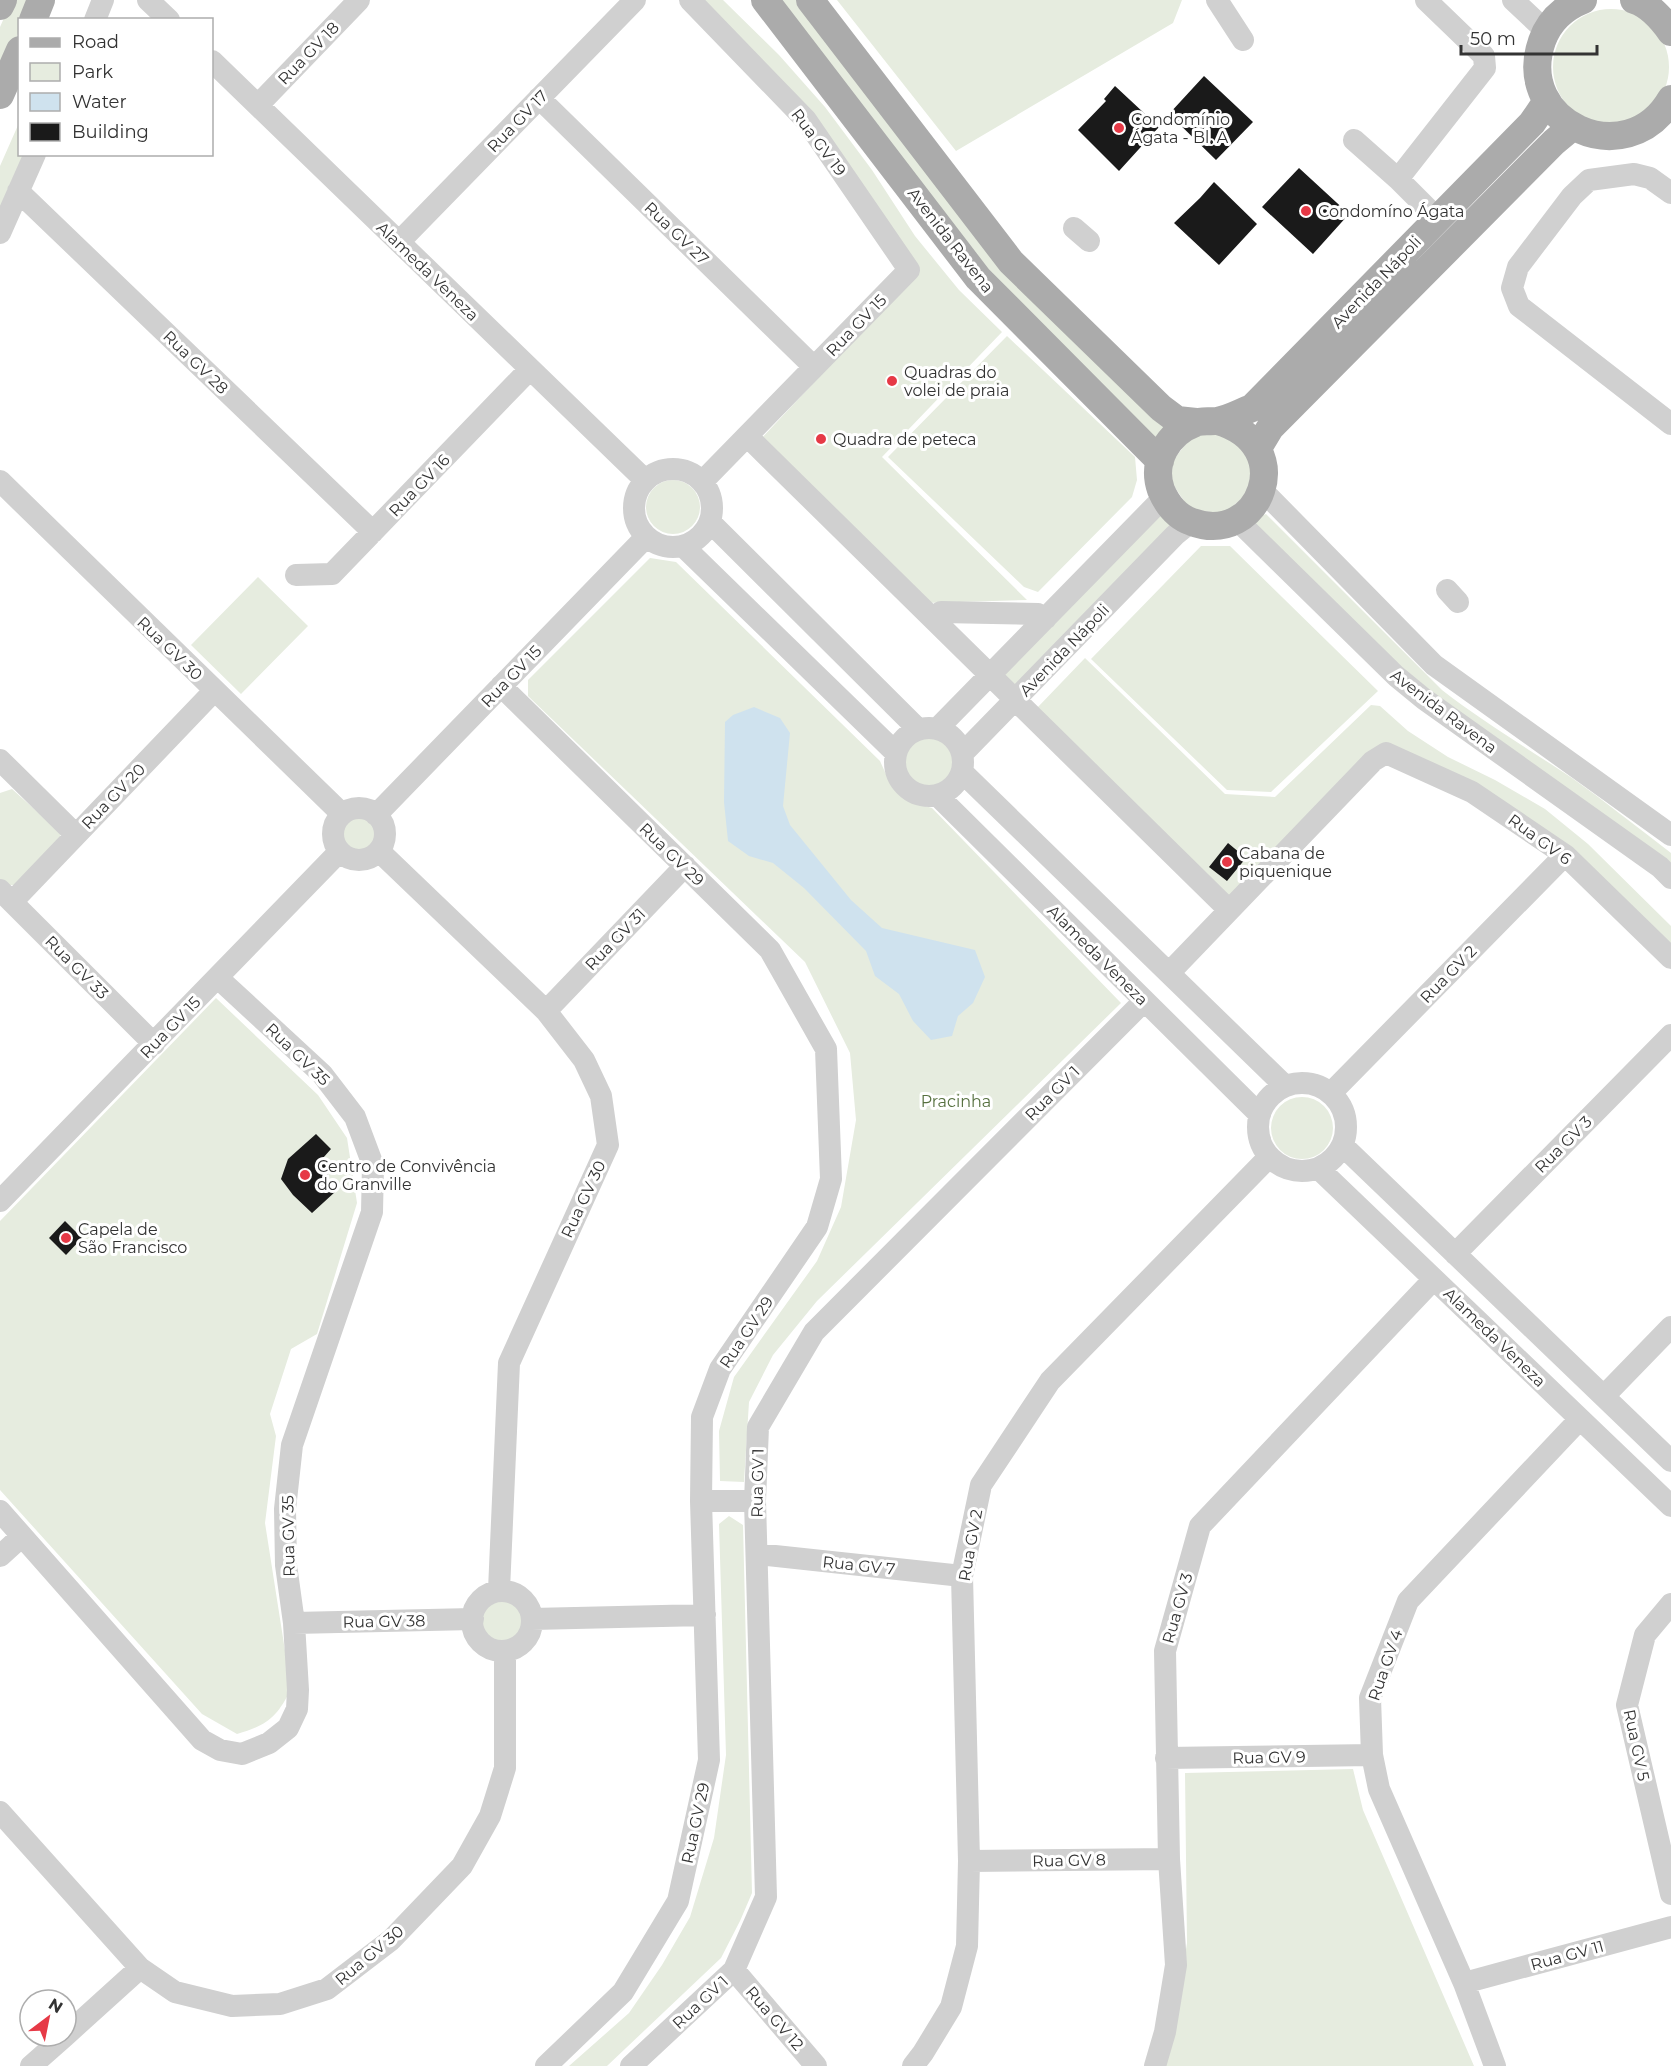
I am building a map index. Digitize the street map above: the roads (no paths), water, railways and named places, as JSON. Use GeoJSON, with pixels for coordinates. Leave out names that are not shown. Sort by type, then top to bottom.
{"type":"FeatureCollection","features":[{"type":"Feature","properties":{"kind":"main road"},"geometry":{"type":"LineString","coordinates":[[0,6],[3,0]]}},
{"type":"Feature","properties":{"kind":"main road"},"geometry":{"type":"LineString","coordinates":[[34,18],[41,0]]}},
{"type":"Feature","properties":{"kind":"main road","name":"Avenida Ravena"},"geometry":{"type":"LineString","coordinates":[[765,0],[978,278],[1160,461]]}},
{"type":"Feature","properties":{"kind":"main road","name":"Avenida Ravena"},"geometry":{"type":"LineString","coordinates":[[810,0],[1011,262],[1161,408],[1177,420],[1207,422]]}},
{"type":"Feature","properties":{"kind":"main road"},"geometry":{"type":"LineString","coordinates":[[1639,1],[1658,15],[1671,32]]}},
{"type":"Feature","properties":{"kind":"main road"},"geometry":{"type":"LineString","coordinates":[[1573,2],[1557,16],[1546,31],[1538,54],[1538,78],[1547,101],[1558,116],[1572,127],[1592,135],[1613,137],[1662,127],[1665,109],[1671,99]]}},
{"type":"Feature","properties":{"kind":"main road"},"geometry":{"type":"LineString","coordinates":[[0,94],[18,54]]}},
{"type":"Feature","properties":{"kind":"main road","name":"Avenida Nápoli"},"geometry":{"type":"LineString","coordinates":[[1207,422],[1252,408],[1532,123],[1547,101]]}},
{"type":"Feature","properties":{"kind":"main road","name":"Avenida Nápoli"},"geometry":{"type":"LineString","coordinates":[[1258,448],[1270,428],[1554,142],[1572,127]]}},
{"type":"Feature","properties":{"kind":"main road"},"geometry":{"type":"LineString","coordinates":[[1207,422],[1234,425],[1247,435],[1258,448],[1264,469],[1262,490],[1256,502],[1237,520],[1222,525],[1206,526],[1180,516],[1164,497],[1158,473],[1167,444],[1180,431],[1207,422]]}},
{"type":"Feature","properties":{"kind":"street"},"geometry":{"type":"LineString","coordinates":[[96,18],[103,0]]}},
{"type":"Feature","properties":{"kind":"street"},"geometry":{"type":"LineString","coordinates":[[148,0],[167,18]]}},
{"type":"Feature","properties":{"kind":"street","name":"Rua GV 18"},"geometry":{"type":"LineString","coordinates":[[258,105],[359,0]]}},
{"type":"Feature","properties":{"kind":"street","name":"Rua GV 17"},"geometry":{"type":"LineString","coordinates":[[399,242],[635,0]]}},
{"type":"Feature","properties":{"kind":"street","name":"Rua GV 19"},"geometry":{"type":"LineString","coordinates":[[690,0],[806,120],[909,270]]}},
{"type":"Feature","properties":{"kind":"street"},"geometry":{"type":"LineString","coordinates":[[1217,0],[1243,40]]}},
{"type":"Feature","properties":{"kind":"street"},"geometry":{"type":"LineString","coordinates":[[1398,179],[1485,68],[1484,56],[1426,0]]}},
{"type":"Feature","properties":{"kind":"street"},"geometry":{"type":"LineString","coordinates":[[1513,0],[1546,31]]}},
{"type":"Feature","properties":{"kind":"street","name":"Alameda Veneza"},"geometry":{"type":"LineString","coordinates":[[213,62],[645,480]]}},
{"type":"Feature","properties":{"kind":"street","name":"Rua GV 27"},"geometry":{"type":"LineString","coordinates":[[539,98],[814,367]]}},
{"type":"Feature","properties":{"kind":"street"},"geometry":{"type":"LineString","coordinates":[[1354,140],[1438,219]]}},
{"type":"Feature","properties":{"kind":"street"},"geometry":{"type":"LineString","coordinates":[[0,233],[34,156]]}},
{"type":"Feature","properties":{"kind":"street"},"geometry":{"type":"LineString","coordinates":[[1671,193],[1650,178],[1634,174],[1589,180],[1572,196],[1518,267],[1512,288],[1519,306],[1671,424]]}},
{"type":"Feature","properties":{"kind":"street","name":"Rua GV 28"},"geometry":{"type":"LineString","coordinates":[[18,191],[373,532]]}},
{"type":"Feature","properties":{"kind":"street","name":"Rua GV 15"},"geometry":{"type":"LineString","coordinates":[[702,482],[909,270]]}},
{"type":"Feature","properties":{"kind":"street","name":"Rua GV 16"},"geometry":{"type":"LineString","coordinates":[[296,575],[332,574],[530,369]]}},
{"type":"Feature","properties":{"kind":"street"},"geometry":{"type":"LineString","coordinates":[[747,436],[1229,910],[1169,973]]}},
{"type":"Feature","properties":{"kind":"street"},"geometry":{"type":"LineString","coordinates":[[667,469],[686,471],[702,482],[708,490],[711,501],[710,522],[704,533],[695,541],[683,546],[670,547],[657,544],[646,537],[638,527],[633,502],[637,490],[645,480],[667,469]]}},
{"type":"Feature","properties":{"kind":"street","name":"Rua GV 30"},"geometry":{"type":"LineString","coordinates":[[0,482],[342,814]]}},
{"type":"Feature","properties":{"kind":"street","name":"Avenida Ravena"},"geometry":{"type":"LineString","coordinates":[[1262,490],[1434,665],[1671,836]]}},
{"type":"Feature","properties":{"kind":"street"},"geometry":{"type":"LineString","coordinates":[[938,796],[917,795],[901,782],[896,773],[896,753],[901,742],[909,734],[928,729],[990,675],[1164,497]]}},
{"type":"Feature","properties":{"kind":"street","name":"Avenida Ravena"},"geometry":{"type":"LineString","coordinates":[[1237,520],[1396,676],[1424,699],[1660,867],[1671,878]]}},
{"type":"Feature","properties":{"kind":"street"},"geometry":{"type":"LineString","coordinates":[[710,522],[928,729],[953,738],[962,763],[1169,973],[1285,1086]]}},
{"type":"Feature","properties":{"kind":"street","name":"Avenida Nápoli"},"geometry":{"type":"LineString","coordinates":[[938,796],[957,783],[962,763],[1015,700],[1175,535],[1191,522]]}},
{"type":"Feature","properties":{"kind":"street","name":"Rua GV 15"},"geometry":{"type":"LineString","coordinates":[[376,815],[646,537]]}},
{"type":"Feature","properties":{"kind":"street"},"geometry":{"type":"LineString","coordinates":[[683,546],[896,753]]}},
{"type":"Feature","properties":{"kind":"street"},"geometry":{"type":"LineString","coordinates":[[932,618],[941,612],[1038,614],[1046,618]]}},
{"type":"Feature","properties":{"kind":"street","name":"Rua GV 29"},"geometry":{"type":"LineString","coordinates":[[501,686],[770,950],[826,1049],[831,1179],[817,1227],[720,1369],[702,1417],[701,1501],[709,1760],[678,1901],[623,1992],[546,2066]]}},
{"type":"Feature","properties":{"kind":"street","name":"Rua GV 20"},"geometry":{"type":"LineString","coordinates":[[6,896],[76,835],[213,691]]}},
{"type":"Feature","properties":{"kind":"street","name":"Rua GV 6"},"geometry":{"type":"LineString","coordinates":[[1229,910],[1373,761],[1386,753],[1472,792],[1565,855],[1671,958]]}},
{"type":"Feature","properties":{"kind":"street"},"geometry":{"type":"LineString","coordinates":[[3,769],[76,835]]}},
{"type":"Feature","properties":{"kind":"street","name":"Alameda Veneza"},"geometry":{"type":"LineString","coordinates":[[938,796],[1259,1114]]}},
{"type":"Feature","properties":{"kind":"street"},"geometry":{"type":"LineString","coordinates":[[363,808],[376,815],[381,821],[385,836],[379,851],[367,859],[359,860],[339,852],[332,832],[337,819],[342,814],[348,810],[363,808]]}},
{"type":"Feature","properties":{"kind":"street","name":"Rua GV 30"},"geometry":{"type":"LineString","coordinates":[[379,851],[546,1011],[584,1060],[601,1096],[608,1145],[509,1363],[499,1590]]}},
{"type":"Feature","properties":{"kind":"street","name":"Rua GV 15"},"geometry":{"type":"LineString","coordinates":[[0,1201],[339,852]]}},
{"type":"Feature","properties":{"kind":"street","name":"Rua GV 2"},"geometry":{"type":"LineString","coordinates":[[1331,1094],[1565,855]]}},
{"type":"Feature","properties":{"kind":"street","name":"Rua GV 31"},"geometry":{"type":"LineString","coordinates":[[546,1011],[685,866]]}},
{"type":"Feature","properties":{"kind":"street","name":"Rua GV 33"},"geometry":{"type":"LineString","coordinates":[[6,896],[153,1044]]}},
{"type":"Feature","properties":{"kind":"street","name":"Rua GV 35"},"geometry":{"type":"LineString","coordinates":[[0,1511],[202,1740],[220,1750],[242,1754],[269,1743],[288,1728],[297,1708],[298,1690],[294,1623],[286,1565],[285,1509],[292,1445],[372,1212],[373,1165],[355,1117],[322,1074],[218,978]]}},
{"type":"Feature","properties":{"kind":"street","name":"Rua GV 1"},"geometry":{"type":"LineString","coordinates":[[631,2066],[734,1971],[766,1897],[755,1501],[758,1427],[814,1332],[1144,1000]]}},
{"type":"Feature","properties":{"kind":"street","name":"Rua GV 3"},"geometry":{"type":"LineString","coordinates":[[1455,1254],[1671,1035]]}},
{"type":"Feature","properties":{"kind":"street"},"geometry":{"type":"LineString","coordinates":[[1297,1083],[1309,1083],[1331,1094],[1340,1105],[1346,1118],[1347,1132],[1343,1146],[1329,1163],[1306,1172],[1293,1171],[1280,1166],[1269,1157],[1258,1137],[1259,1114],[1265,1102],[1285,1086],[1297,1083]]}},
{"type":"Feature","properties":{"kind":"street","name":"Alameda Veneza"},"geometry":{"type":"LineString","coordinates":[[1343,1146],[1671,1461]]}},
{"type":"Feature","properties":{"kind":"street","name":"Rua GV 2"},"geometry":{"type":"LineString","coordinates":[[913,2066],[923,2054],[951,2007],[967,1946],[969,1861],[962,1576],[981,1485],[1050,1381],[1269,1157]]}},
{"type":"Feature","properties":{"kind":"street","name":"Alameda Veneza"},"geometry":{"type":"LineString","coordinates":[[1319,1168],[1671,1506]]}},
{"type":"Feature","properties":{"kind":"street","name":"Rua GV 3"},"geometry":{"type":"LineString","coordinates":[[1155,2066],[1165,2032],[1176,1965],[1169,1859],[1165,1651],[1200,1526],[1434,1279]]}},
{"type":"Feature","properties":{"kind":"street"},"geometry":{"type":"LineString","coordinates":[[1506,1348],[1529,1324]]}},
{"type":"Feature","properties":{"kind":"street"},"geometry":{"type":"LineString","coordinates":[[1604,1396],[1671,1327]]}},
{"type":"Feature","properties":{"kind":"street","name":"Rua GV 4"},"geometry":{"type":"LineString","coordinates":[[1495,2066],[1464,1983],[1379,1789],[1372,1755],[1370,1698],[1408,1601],[1580,1419]]}},
{"type":"Feature","properties":{"kind":"street"},"geometry":{"type":"LineString","coordinates":[[701,1501],[755,1501]]}},
{"type":"Feature","properties":{"kind":"street"},"geometry":{"type":"LineString","coordinates":[[0,1556],[22,1536]]}},
{"type":"Feature","properties":{"kind":"street","name":"Rua GV 7"},"geometry":{"type":"LineString","coordinates":[[757,1554],[962,1576]]}},
{"type":"Feature","properties":{"kind":"street"},"geometry":{"type":"LineString","coordinates":[[499,1590],[515,1593],[522,1598],[528,1605],[532,1619],[530,1634],[526,1640],[521,1645],[505,1651],[488,1647],[480,1641],[472,1619],[477,1604],[483,1597],[499,1590]]}},
{"type":"Feature","properties":{"kind":"street","name":"Rua GV 5"},"geometry":{"type":"LineString","coordinates":[[1671,1604],[1645,1635],[1627,1705],[1671,1894]]}},
{"type":"Feature","properties":{"kind":"street"},"geometry":{"type":"LineString","coordinates":[[532,1619],[705,1615]]}},
{"type":"Feature","properties":{"kind":"street","name":"Rua GV 38"},"geometry":{"type":"LineString","coordinates":[[294,1623],[472,1619]]}},
{"type":"Feature","properties":{"kind":"street","name":"Rua GV 30"},"geometry":{"type":"LineString","coordinates":[[2,1820],[140,1968],[175,1992],[232,2006],[279,2004],[327,1989],[391,1940],[462,1866],[490,1816],[505,1768],[505,1651]]}},
{"type":"Feature","properties":{"kind":"street","name":"Rua GV 9"},"geometry":{"type":"LineString","coordinates":[[1166,1758],[1372,1755]]}},
{"type":"Feature","properties":{"kind":"street","name":"Rua GV 8"},"geometry":{"type":"LineString","coordinates":[[969,1861],[1169,1859]]}},
{"type":"Feature","properties":{"kind":"street","name":"Rua GV 11"},"geometry":{"type":"LineString","coordinates":[[1464,1983],[1671,1927]]}},
{"type":"Feature","properties":{"kind":"street"},"geometry":{"type":"LineString","coordinates":[[78,2023],[140,1968]]}},
{"type":"Feature","properties":{"kind":"street","name":"Rua GV 12"},"geometry":{"type":"LineString","coordinates":[[734,1971],[816,2066]]}},
{"type":"Feature","properties":{"kind":"street"},"geometry":{"type":"LineString","coordinates":[[32,2066],[51,2048]]}},
{"type":"Feature","properties":{"kind":"water"},"geometry":{"type":"Polygon","coordinates":[[[754,707],[780,718],[790,733],[783,806],[790,825],[851,900],[882,928],[975,950],[985,977],[973,1003],[958,1016],[952,1036],[931,1040],[913,1021],[899,994],[875,976],[866,951],[804,888],[773,863],[749,856],[728,841],[724,802],[725,722],[733,715],[754,707]]]}},
{"type":"Feature","properties":{"kind":"place","name":"Condomínio Ágata - Bl. A"},"geometry":{"type":"Point","coordinates":[1119,128]}},
{"type":"Feature","properties":{"kind":"place","name":"Condomíno Ágata"},"geometry":{"type":"Point","coordinates":[1306,211]}},
{"type":"Feature","properties":{"kind":"place","name":"Quadras do volei de praia"},"geometry":{"type":"Point","coordinates":[892,381]}},
{"type":"Feature","properties":{"kind":"place","name":"Quadra de peteca"},"geometry":{"type":"Point","coordinates":[821,439]}},
{"type":"Feature","properties":{"kind":"place","name":"Cabana de piquenique"},"geometry":{"type":"Point","coordinates":[1227,862]}},
{"type":"Feature","properties":{"kind":"place","name":"Centro de Convivência do Granville"},"geometry":{"type":"Point","coordinates":[305,1175]}},
{"type":"Feature","properties":{"kind":"place","name":"Capela de São Francisco"},"geometry":{"type":"Point","coordinates":[66,1238]}},
{"type":"Feature","properties":{"kind":"park label","name":"Pracinha"},"geometry":{"type":"Point","coordinates":[956,1101]}}]}
